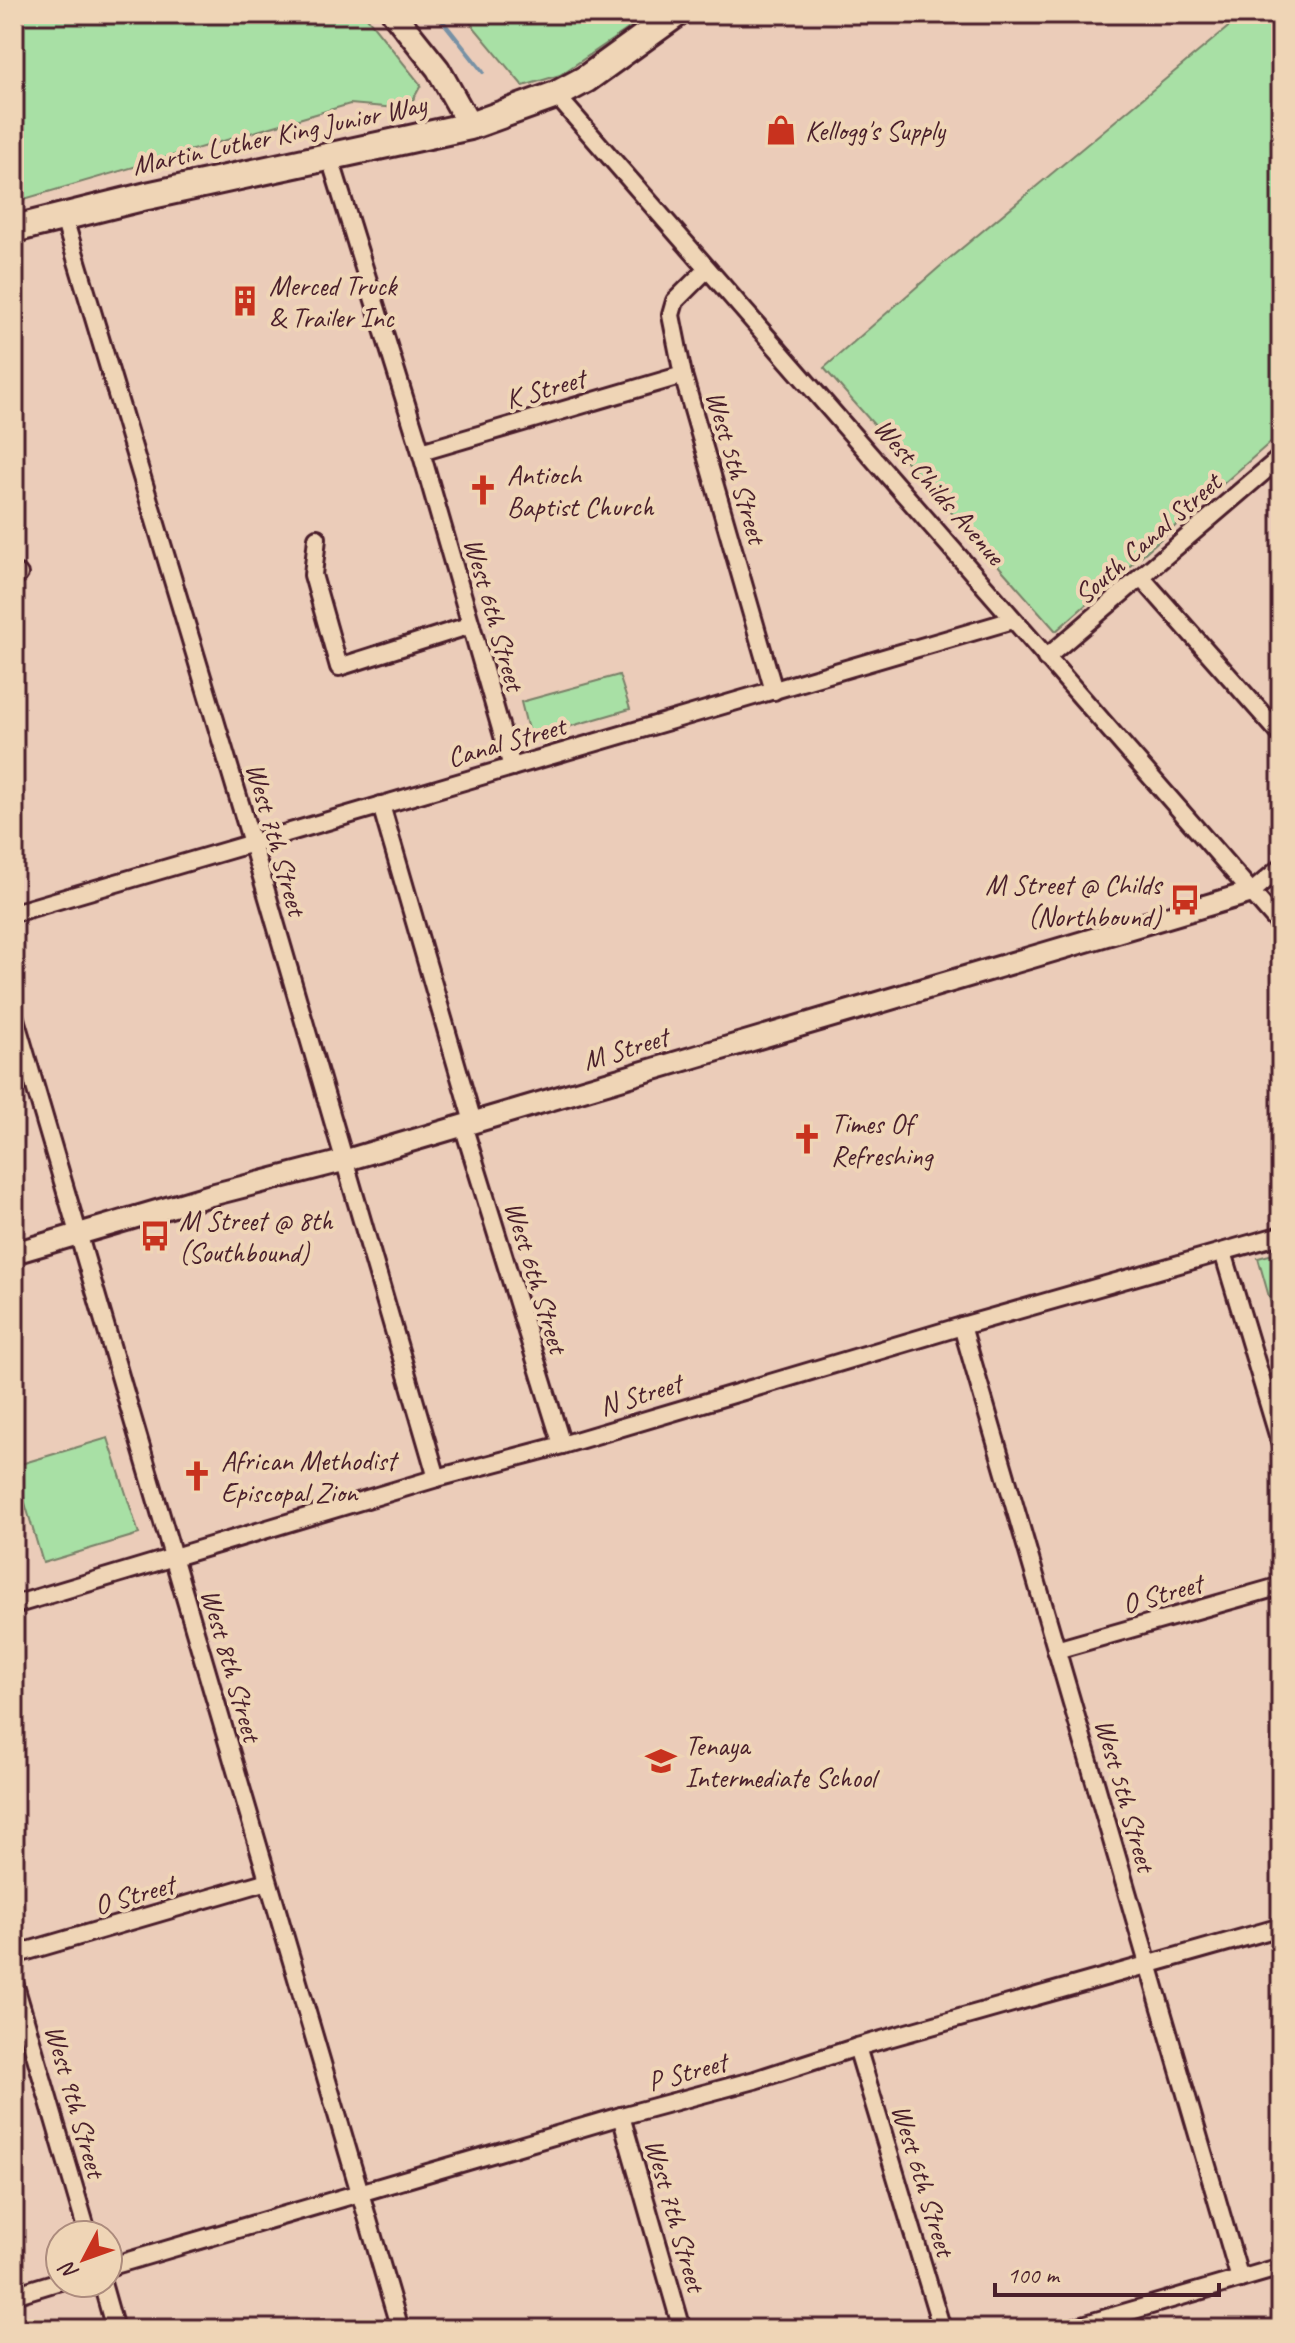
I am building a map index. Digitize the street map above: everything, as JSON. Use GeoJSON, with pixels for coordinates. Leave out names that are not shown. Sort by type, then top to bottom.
{"type":"FeatureCollection","features":[{"type":"Feature","properties":{"kind":"highway","name":"Martin Luther King Junior Way"},"geometry":{"type":"LineString","coordinates":[[14,229],[63,215],[470,126],[556,95],[586,79],[676,14]]}},
{"type":"Feature","properties":{"kind":"main road"},"geometry":{"type":"LineString","coordinates":[[394,14],[438,69],[470,126]]}},
{"type":"Feature","properties":{"kind":"street","name":"West Childs Avenue"},"geometry":{"type":"LineString","coordinates":[[556,95],[1281,926]]}},
{"type":"Feature","properties":{"kind":"street","name":"West 6th Street"},"geometry":{"type":"LineString","coordinates":[[329,155],[421,452],[512,767]]}},
{"type":"Feature","properties":{"kind":"street","name":"West 7th Street"},"geometry":{"type":"LineString","coordinates":[[63,215],[252,843],[437,1478]]}},
{"type":"Feature","properties":{"kind":"street","name":"West 5th Street"},"geometry":{"type":"LineString","coordinates":[[707,269],[675,301],[671,315],[683,375],[774,691]]}},
{"type":"Feature","properties":{"kind":"street","name":"K Street"},"geometry":{"type":"LineString","coordinates":[[421,452],[683,375]]}},
{"type":"Feature","properties":{"kind":"street","name":"South Canal Street"},"geometry":{"type":"LineString","coordinates":[[1046,658],[1281,457]]}},
{"type":"Feature","properties":{"kind":"street"},"geometry":{"type":"LineString","coordinates":[[317,538],[313,575],[339,667],[471,625]]}},
{"type":"Feature","properties":{"kind":"street"},"geometry":{"type":"LineString","coordinates":[[1141,577],[1281,735]]}},
{"type":"Feature","properties":{"kind":"street","name":"Canal Street"},"geometry":{"type":"LineString","coordinates":[[14,913],[1013,620]]}},
{"type":"Feature","properties":{"kind":"street","name":"West 6th Street"},"geometry":{"type":"LineString","coordinates":[[381,805],[468,1124],[562,1445]]}},
{"type":"Feature","properties":{"kind":"street"},"geometry":{"type":"LineString","coordinates":[[1252,892],[1281,867]]}},
{"type":"Feature","properties":{"kind":"street","name":"M Street"},"geometry":{"type":"LineString","coordinates":[[14,1253],[211,1195],[343,1161],[1252,892]]}},
{"type":"Feature","properties":{"kind":"street","name":"West 8th Street"},"geometry":{"type":"LineString","coordinates":[[14,1015],[400,2329]]}},
{"type":"Feature","properties":{"kind":"street","name":"N Street"},"geometry":{"type":"LineString","coordinates":[[14,1605],[172,1555],[562,1445],[1281,1235]]}},
{"type":"Feature","properties":{"kind":"street"},"geometry":{"type":"LineString","coordinates":[[1223,1252],[1281,1445]]}},
{"type":"Feature","properties":{"kind":"street","name":"West 5th Street"},"geometry":{"type":"LineString","coordinates":[[962,1326],[1240,2279]]}},
{"type":"Feature","properties":{"kind":"street","name":"O Street"},"geometry":{"type":"LineString","coordinates":[[1056,1650],[1281,1586]]}},
{"type":"Feature","properties":{"kind":"street","name":"O Street"},"geometry":{"type":"LineString","coordinates":[[14,1955],[268,1881]]}},
{"type":"Feature","properties":{"kind":"street","name":"P Street"},"geometry":{"type":"LineString","coordinates":[[124,2262],[621,2116],[755,2080],[857,2047],[1281,1927]]}},
{"type":"Feature","properties":{"kind":"street","name":"West 9th Street"},"geometry":{"type":"LineString","coordinates":[[14,1982],[83,2219]]}},
{"type":"Feature","properties":{"kind":"street","name":"West 6th Street"},"geometry":{"type":"LineString","coordinates":[[857,2047],[942,2329]]}},
{"type":"Feature","properties":{"kind":"street","name":"West 7th Street"},"geometry":{"type":"LineString","coordinates":[[621,2116],[682,2329]]}},
{"type":"Feature","properties":{"kind":"street"},"geometry":{"type":"LineString","coordinates":[[1069,2329],[1281,2267]]}},
{"type":"Feature","properties":{"kind":"street"},"geometry":{"type":"LineString","coordinates":[[14,2295],[44,2286]]}},
{"type":"Feature","properties":{"kind":"street"},"geometry":{"type":"LineString","coordinates":[[107,2299],[115,2329]]}},
{"type":"Feature","properties":{"kind":"green space"},"geometry":{"type":"Polygon","coordinates":[[[14,14],[364,14],[421,85],[408,109],[350,104],[14,202],[14,14]]]}},
{"type":"Feature","properties":{"kind":"green space"},"geometry":{"type":"Polygon","coordinates":[[[463,14],[650,14],[560,75],[523,86],[463,14]]]}},
{"type":"Feature","properties":{"kind":"green space"},"geometry":{"type":"Polygon","coordinates":[[[1244,14],[1281,14],[1281,433],[1056,631],[824,368],[944,263],[1244,14]]]}},
{"type":"Feature","properties":{"kind":"green space"},"geometry":{"type":"Polygon","coordinates":[[[619,675],[630,709],[530,738],[521,702],[619,675]]]}},
{"type":"Feature","properties":{"kind":"green space"},"geometry":{"type":"Polygon","coordinates":[[[1281,1252],[1281,1339],[1258,1258],[1281,1252]]]}},
{"type":"Feature","properties":{"kind":"green space"},"geometry":{"type":"Polygon","coordinates":[[[108,1438],[139,1534],[43,1563],[14,1466],[108,1438]]]}},
{"type":"Feature","properties":{"kind":"waterway"},"geometry":{"type":"LineString","coordinates":[[437,14],[483,72]]}},
{"type":"Feature","properties":{"kind":"place","name":"Kellogg's Supply"},"geometry":{"type":"Point","coordinates":[781,130]}},
{"type":"Feature","properties":{"kind":"place","name":"Merced Truck & Trailer Inc"},"geometry":{"type":"Point","coordinates":[245,301]}},
{"type":"Feature","properties":{"kind":"place","name":"Antioch Baptist Church"},"geometry":{"type":"Point","coordinates":[483,490]}},
{"type":"Feature","properties":{"kind":"place","name":"M Street @ Childs (Northbound)"},"geometry":{"type":"Point","coordinates":[1185,900]}},
{"type":"Feature","properties":{"kind":"place","name":"Times Of Refreshing"},"geometry":{"type":"Point","coordinates":[807,1139]}},
{"type":"Feature","properties":{"kind":"place","name":"M Street @ 8th (Southbound)"},"geometry":{"type":"Point","coordinates":[155,1236]}},
{"type":"Feature","properties":{"kind":"place","name":"African Methodist Episcopal Zion"},"geometry":{"type":"Point","coordinates":[197,1476]}},
{"type":"Feature","properties":{"kind":"place","name":"Tenaya Intermediate School"},"geometry":{"type":"Point","coordinates":[661,1761]}}]}
